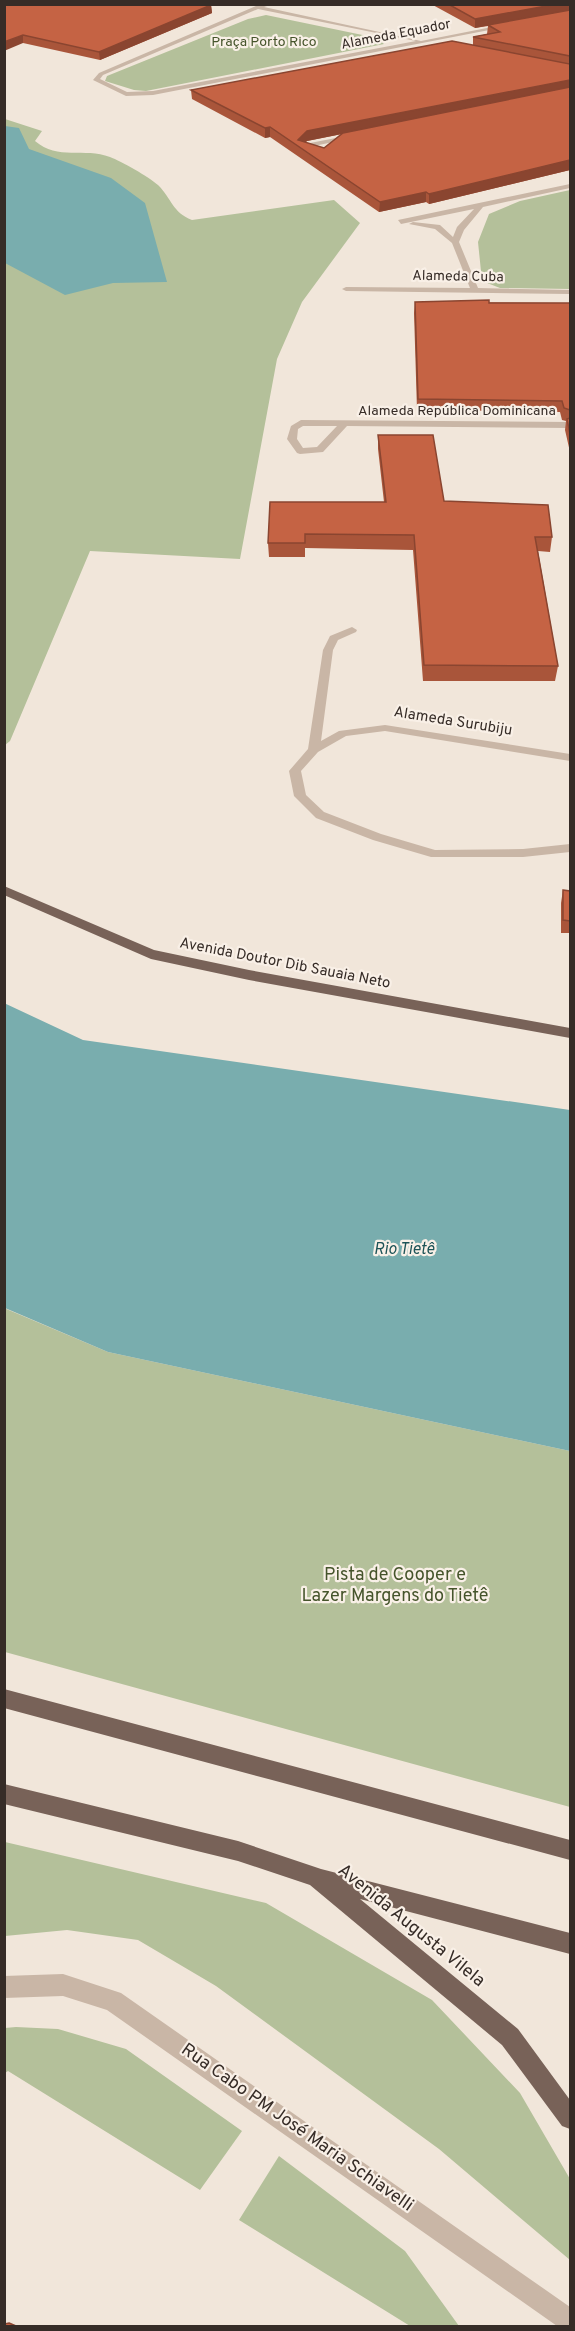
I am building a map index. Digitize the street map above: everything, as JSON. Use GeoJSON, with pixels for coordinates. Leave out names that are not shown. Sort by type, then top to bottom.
{"type":"FeatureCollection","features":[{"type":"Feature","properties":{"kind":"main road","name":"Avenida Doutor Dib Sauaia Neto"},"geometry":{"type":"LineString","coordinates":[[4,890],[151,954],[249,975],[570,1033]]}},
{"type":"Feature","properties":{"kind":"main road"},"geometry":{"type":"LineString","coordinates":[[4,1698],[570,1850]]}},
{"type":"Feature","properties":{"kind":"main road","name":"Avenida Augusta Vilela"},"geometry":{"type":"LineString","coordinates":[[4,1794],[238,1851],[316,1877],[457,1990],[510,2037],[570,2118]]}},
{"type":"Feature","properties":{"kind":"main road"},"geometry":{"type":"LineString","coordinates":[[316,1877],[570,1943]]}},
{"type":"Feature","properties":{"kind":"street"},"geometry":{"type":"LineString","coordinates":[[245,4],[450,46]]}},
{"type":"Feature","properties":{"kind":"street"},"geometry":{"type":"LineString","coordinates":[[258,7],[270,4]]}},
{"type":"Feature","properties":{"kind":"street","name":"Alameda Equador"},"geometry":{"type":"LineString","coordinates":[[258,7],[101,74],[97,78],[99,84],[126,94],[137,94],[515,25]]}},
{"type":"Feature","properties":{"kind":"street"},"geometry":{"type":"LineString","coordinates":[[339,140],[325,152],[303,150],[307,146],[362,135]]}},
{"type":"Feature","properties":{"kind":"street"},"geometry":{"type":"LineString","coordinates":[[475,290],[455,242],[437,227],[401,222],[570,186]]}},
{"type":"Feature","properties":{"kind":"street"},"geometry":{"type":"LineString","coordinates":[[455,242],[460,229],[479,207]]}},
{"type":"Feature","properties":{"kind":"street","name":"Alameda Cuba"},"geometry":{"type":"LineString","coordinates":[[346,289],[570,292]]}},
{"type":"Feature","properties":{"kind":"street","name":"Alameda República Dominicana"},"geometry":{"type":"LineString","coordinates":[[344,424],[320,450],[300,451],[296,449],[292,439],[294,428],[301,423],[570,425]]}},
{"type":"Feature","properties":{"kind":"street"},"geometry":{"type":"LineString","coordinates":[[314,750],[328,650],[334,638],[352,630]]}},
{"type":"Feature","properties":{"kind":"street","name":"Alameda Surubiju"},"geometry":{"type":"LineString","coordinates":[[570,758],[385,728],[343,733],[314,750],[295,771],[300,796],[320,815],[376,837],[435,854],[523,853],[570,848]]}},
{"type":"Feature","properties":{"kind":"street","name":"Rua Cabo PM José Maria Schiavelli"},"geometry":{"type":"LineString","coordinates":[[4,1987],[63,1985],[113,2001],[570,2321]]}},
{"type":"Feature","properties":{"kind":"green space","name":"Praça Porto Rico"},"geometry":{"type":"Polygon","coordinates":[[[266,15],[377,38],[384,44],[146,91],[134,90],[105,81],[107,76],[248,19],[266,15]]]}},
{"type":"Feature","properties":{"kind":"green space"},"geometry":{"type":"Polygon","coordinates":[[[5,119],[42,131],[35,141],[53,151],[100,154],[128,166],[158,185],[176,209],[192,220],[334,200],[360,223],[302,302],[277,359],[240,559],[90,551],[10,741],[5,745],[5,119]]]}},
{"type":"Feature","properties":{"kind":"green space"},"geometry":{"type":"Polygon","coordinates":[[[570,190],[570,289],[500,288],[482,281],[478,242],[489,214],[520,201],[570,190]]]}},
{"type":"Feature","properties":{"kind":"green space","name":"Pista de Cooper e Lazer Margens do Tietê"},"geometry":{"type":"Polygon","coordinates":[[[4,1308],[108,1352],[570,1451],[570,1807],[5,1652],[4,1308]]]}},
{"type":"Feature","properties":{"kind":"green space"},"geometry":{"type":"Polygon","coordinates":[[[5,1842],[266,1903],[432,2000],[520,2093],[570,2179],[570,2260],[439,2149],[216,1986],[138,1940],[67,1930],[5,1936],[5,1842]]]}},
{"type":"Feature","properties":{"kind":"green space"},"geometry":{"type":"Polygon","coordinates":[[[5,2028],[58,2029],[126,2049],[242,2131],[200,2190],[8,2071],[5,2073],[5,2028]]]}},
{"type":"Feature","properties":{"kind":"green space"},"geometry":{"type":"Polygon","coordinates":[[[279,2156],[405,2251],[459,2326],[410,2326],[239,2220],[279,2156]]]}},
{"type":"Feature","properties":{"kind":"water"},"geometry":{"type":"Polygon","coordinates":[[[5,126],[19,128],[29,149],[111,178],[145,203],[167,282],[113,283],[65,295],[5,263],[5,126]]]}},
{"type":"Feature","properties":{"kind":"water","name":"Rio Tietê"},"geometry":{"type":"Polygon","coordinates":[[[4,1003],[83,1040],[570,1110],[570,1451],[108,1352],[5,1308],[4,1003]]]}},
{"type":"Feature","properties":{"kind":"building"},"geometry":{"type":"Polygon","coordinates":[[[4,4],[211,5],[99,52],[23,35],[4,42],[4,4]]]}},
{"type":"Feature","properties":{"kind":"building"},"geometry":{"type":"Polygon","coordinates":[[[448,4],[557,4],[475,19],[448,4]]]}},
{"type":"Feature","properties":{"kind":"building"},"geometry":{"type":"Polygon","coordinates":[[[570,10],[570,56],[473,37],[500,32],[488,25],[570,10]]]}},
{"type":"Feature","properties":{"kind":"building"},"geometry":{"type":"Polygon","coordinates":[[[452,41],[570,64],[570,80],[307,131],[298,140],[324,148],[343,133],[570,87],[570,160],[429,194],[426,192],[380,202],[270,127],[265,128],[191,90],[452,41]]]}},
{"type":"Feature","properties":{"kind":"building"},"geometry":{"type":"Polygon","coordinates":[[[489,300],[489,303],[570,303],[570,410],[564,408],[562,401],[418,399],[415,302],[489,300]]]}},
{"type":"Feature","properties":{"kind":"building"},"geometry":{"type":"Polygon","coordinates":[[[570,418],[570,434],[567,419],[570,418]]]}},
{"type":"Feature","properties":{"kind":"building"},"geometry":{"type":"Polygon","coordinates":[[[378,435],[433,435],[444,501],[548,505],[552,537],[535,537],[558,666],[424,665],[414,535],[305,534],[305,543],[268,543],[270,502],[386,502],[378,435]]]}},
{"type":"Feature","properties":{"kind":"building"},"geometry":{"type":"Polygon","coordinates":[[[563,890],[570,891],[570,921],[563,920],[563,890]]]}},
{"type":"Feature","properties":{"kind":"building"},"geometry":{"type":"Polygon","coordinates":[[[9,2323],[16,2326],[4,2326],[9,2323]]]}}]}
